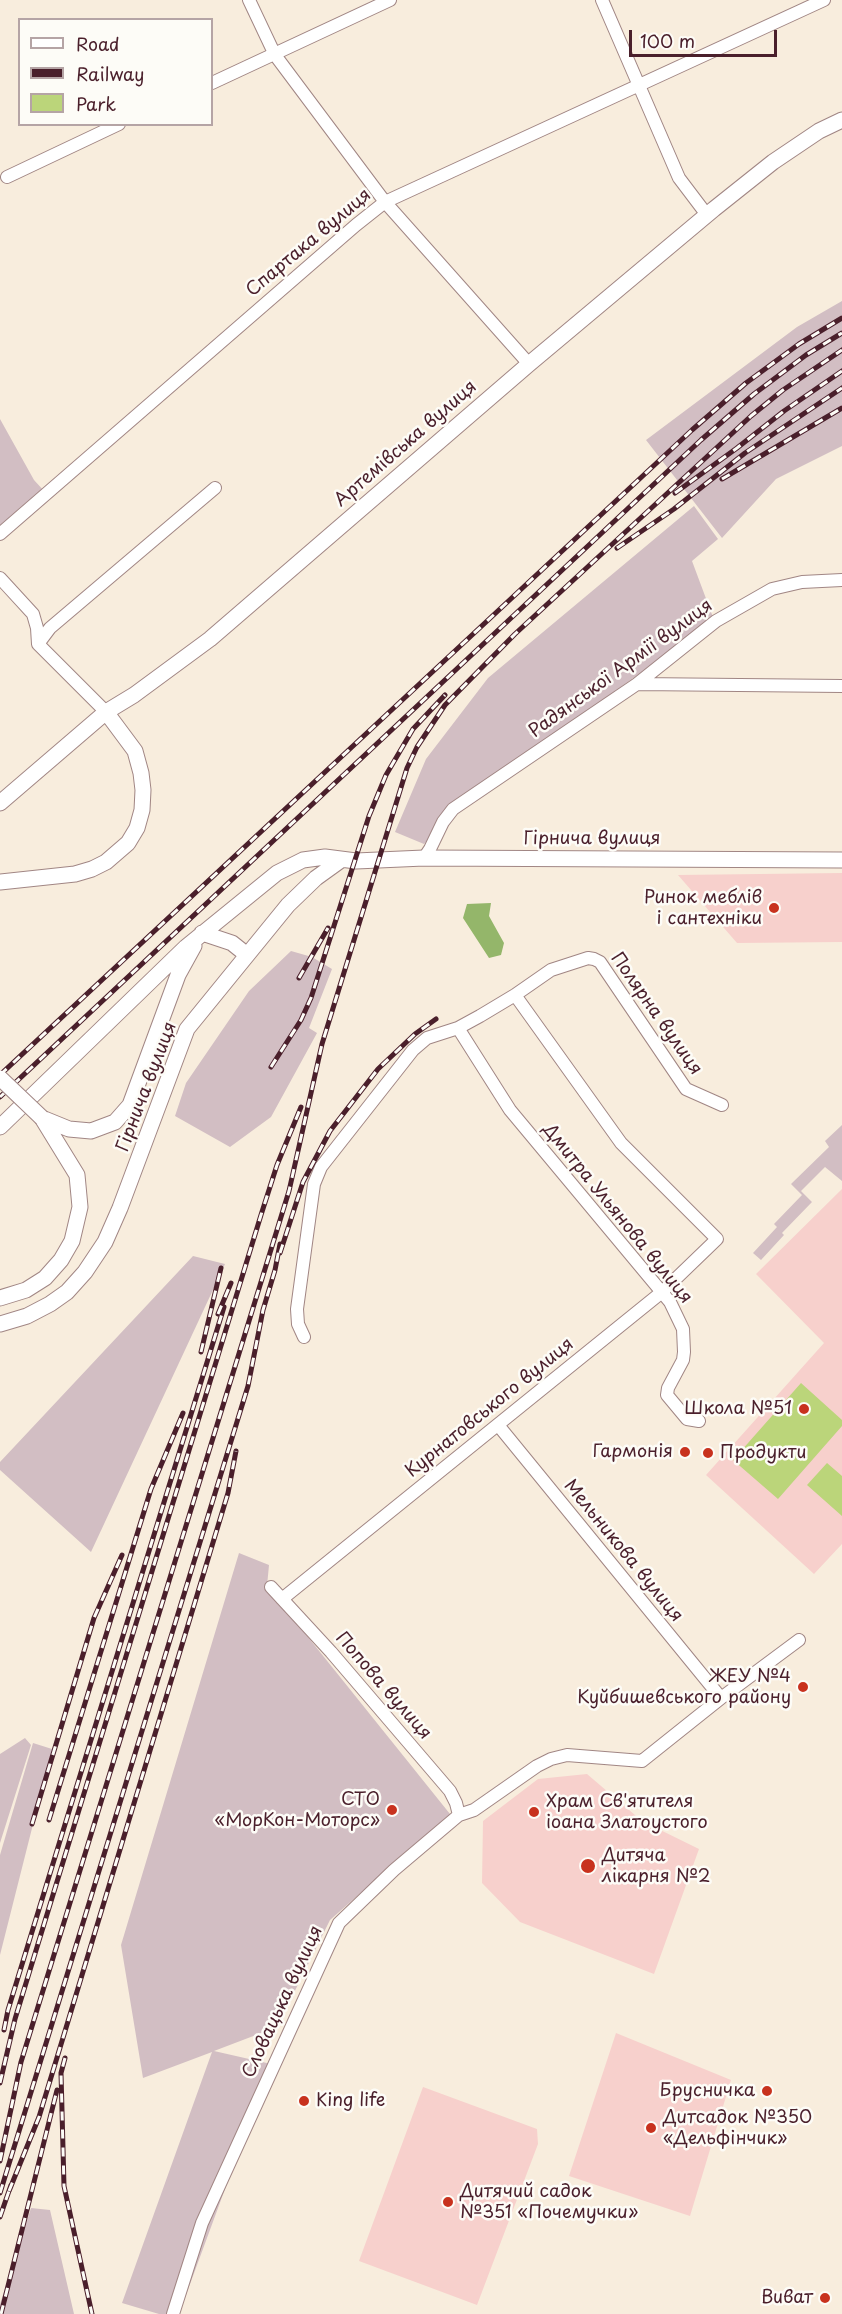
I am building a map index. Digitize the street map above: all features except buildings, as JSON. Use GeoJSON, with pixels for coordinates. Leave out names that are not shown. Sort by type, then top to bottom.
{"type":"FeatureCollection","features":[{"type":"Feature","properties":{"kind":"main road","name":"Артемівська вулиця"},"geometry":{"type":"LineString","coordinates":[[0,803],[106,712],[134,695],[210,639],[529,364],[707,215],[773,162],[819,131],[842,120]]}},
{"type":"Feature","properties":{"kind":"main road"},"geometry":{"type":"LineString","coordinates":[[0,882],[75,874],[92,869],[106,862],[128,843],[137,828],[142,810],[141,773],[135,751],[106,712]]}},
{"type":"Feature","properties":{"kind":"main road","name":"Гірнича вулиця"},"geometry":{"type":"LineString","coordinates":[[0,1127],[202,933],[277,873],[303,860],[325,857],[341,860],[423,858],[842,860]]}},
{"type":"Feature","properties":{"kind":"main road","name":"Гірнича вулиця"},"geometry":{"type":"LineString","coordinates":[[0,1324],[27,1316],[50,1304],[67,1292],[85,1272],[105,1242],[120,1208],[187,1029],[288,905],[316,878],[341,860]]}},
{"type":"Feature","properties":{"kind":"main road"},"geometry":{"type":"LineString","coordinates":[[42,1118],[69,1129],[92,1131],[115,1122],[130,1105],[178,975],[202,933],[232,944],[247,955]]}},
{"type":"Feature","properties":{"kind":"main road"},"geometry":{"type":"LineString","coordinates":[[0,1078],[42,1118],[77,1175],[80,1207],[72,1241],[61,1260],[45,1278],[26,1290],[0,1298]]}},
{"type":"Feature","properties":{"kind":"street"},"geometry":{"type":"LineString","coordinates":[[249,0],[274,55],[385,201],[529,364]]}},
{"type":"Feature","properties":{"kind":"street"},"geometry":{"type":"LineString","coordinates":[[213,83],[390,0]]}},
{"type":"Feature","properties":{"kind":"street"},"geometry":{"type":"LineString","coordinates":[[602,0],[679,178],[707,215]]}},
{"type":"Feature","properties":{"kind":"street","name":"Спартака вулиця"},"geometry":{"type":"LineString","coordinates":[[0,534],[385,201],[824,0]]}},
{"type":"Feature","properties":{"kind":"street"},"geometry":{"type":"LineString","coordinates":[[7,177],[116,126]]}},
{"type":"Feature","properties":{"kind":"street"},"geometry":{"type":"LineString","coordinates":[[38,644],[50,628],[214,488]]}},
{"type":"Feature","properties":{"kind":"street"},"geometry":{"type":"LineString","coordinates":[[0,578],[33,614],[38,628],[38,644],[106,712]]}},
{"type":"Feature","properties":{"kind":"street","name":"Радянської Армії вулиця"},"geometry":{"type":"LineString","coordinates":[[423,858],[453,809],[638,684],[716,621],[772,589],[842,580]]}},
{"type":"Feature","properties":{"kind":"street"},"geometry":{"type":"LineString","coordinates":[[638,684],[842,686]]}},
{"type":"Feature","properties":{"kind":"street","name":"Полярна вулиця"},"geometry":{"type":"LineString","coordinates":[[515,995],[550,970],[594,958],[600,962],[686,1089],[722,1105]]}},
{"type":"Feature","properties":{"kind":"street"},"geometry":{"type":"LineString","coordinates":[[304,1338],[298,1324],[297,1309],[314,1184],[321,1167],[420,1043],[436,1033],[458,1028],[515,995]]}},
{"type":"Feature","properties":{"kind":"street","name":"Курнатовського вулиця"},"geometry":{"type":"LineString","coordinates":[[282,1599],[662,1292],[717,1239],[621,1143],[515,995]]}},
{"type":"Feature","properties":{"kind":"street","name":"Дмитра Ульянова вулиця"},"geometry":{"type":"LineString","coordinates":[[458,1028],[510,1110],[675,1310],[683,1329],[683,1360],[668,1388],[667,1395],[687,1419],[699,1420]]}},
{"type":"Feature","properties":{"kind":"street","name":"Мельникова вулиця"},"geometry":{"type":"LineString","coordinates":[[498,1425],[721,1698]]}},
{"type":"Feature","properties":{"kind":"street","name":"Попова вулиця"},"geometry":{"type":"LineString","coordinates":[[271,1587],[331,1652],[450,1791],[459,1815]]}},
{"type":"Feature","properties":{"kind":"street","name":"Словацька вулиця"},"geometry":{"type":"LineString","coordinates":[[173,2314],[202,2223],[339,1923],[394,1870],[459,1815],[474,1810],[537,1766],[567,1755],[642,1761],[799,1640]]}},
{"type":"Feature","properties":{"kind":"shaded area"},"geometry":{"type":"Polygon","coordinates":[[[842,301],[842,446],[776,479],[722,538],[646,440],[797,327],[842,301]]]}},
{"type":"Feature","properties":{"kind":"shaded area"},"geometry":{"type":"Polygon","coordinates":[[[0,419],[34,480],[45,492],[0,530],[0,419]]]}},
{"type":"Feature","properties":{"kind":"shaded area"},"geometry":{"type":"Polygon","coordinates":[[[694,506],[718,539],[692,561],[714,620],[444,814],[431,837],[424,844],[395,832],[426,759],[488,678],[694,506]]]}},
{"type":"Feature","properties":{"kind":"shaded area","name":"Ринок меблів і сантехніки"},"geometry":{"type":"Polygon","coordinates":[[[842,873],[842,942],[737,943],[678,875],[842,873]]]}},
{"type":"Feature","properties":{"kind":"shaded area"},"geometry":{"type":"Polygon","coordinates":[[[291,951],[312,957],[332,969],[309,1028],[317,1033],[271,1117],[230,1147],[175,1116],[186,1083],[249,991],[291,951]]]}},
{"type":"Feature","properties":{"kind":"shaded area"},"geometry":{"type":"Polygon","coordinates":[[[842,1125],[842,1181],[825,1167],[801,1191],[812,1202],[782,1233],[784,1235],[761,1260],[753,1253],[777,1227],[774,1224],[802,1195],[791,1184],[829,1147],[825,1141],[842,1125]]]}},
{"type":"Feature","properties":{"kind":"shaded area","name":"Школа №51"},"geometry":{"type":"Polygon","coordinates":[[[842,1189],[842,1544],[814,1574],[706,1475],[824,1343],[756,1274],[842,1189]]]}},
{"type":"Feature","properties":{"kind":"shaded area"},"geometry":{"type":"Polygon","coordinates":[[[193,1256],[225,1264],[91,1552],[0,1470],[0,1462],[193,1256]]]}},
{"type":"Feature","properties":{"kind":"shaded area"},"geometry":{"type":"Polygon","coordinates":[[[239,1553],[269,1565],[267,1586],[450,1814],[330,1920],[277,2027],[214,2051],[271,2064],[179,2314],[159,2314],[122,2303],[212,2052],[143,2078],[121,1945],[239,1553]]]}},
{"type":"Feature","properties":{"kind":"shaded area"},"geometry":{"type":"Polygon","coordinates":[[[25,1738],[31,1745],[0,1843],[0,1754],[25,1738]]]}},
{"type":"Feature","properties":{"kind":"shaded area"},"geometry":{"type":"Polygon","coordinates":[[[33,1743],[52,1749],[0,1955],[0,1855],[33,1743]]]}},
{"type":"Feature","properties":{"kind":"shaded area","name":"Дитяча лікарня №2"},"geometry":{"type":"Polygon","coordinates":[[[587,1774],[642,1821],[699,1849],[654,1974],[520,1922],[482,1883],[483,1821],[538,1779],[587,1774]]]}},
{"type":"Feature","properties":{"kind":"shaded area","name":"Дитсадок №350 «Дельфінчик»"},"geometry":{"type":"Polygon","coordinates":[[[616,2033],[731,2080],[690,2216],[569,2176],[616,2033]]]}},
{"type":"Feature","properties":{"kind":"shaded area","name":"Дитячий садок №351 «Почемучки»"},"geometry":{"type":"Polygon","coordinates":[[[423,2087],[537,2129],[538,2144],[477,2305],[359,2261],[423,2087]]]}},
{"type":"Feature","properties":{"kind":"shaded area"},"geometry":{"type":"Polygon","coordinates":[[[31,2208],[50,2210],[74,2314],[0,2314],[0,2304],[31,2208]]]}},
{"type":"Feature","properties":{"kind":"green space"},"geometry":{"type":"Polygon","coordinates":[[[491,903],[489,916],[504,943],[501,955],[489,958],[463,918],[467,904],[491,903]]]}},
{"type":"Feature","properties":{"kind":"green space"},"geometry":{"type":"Polygon","coordinates":[[[801,1383],[842,1420],[842,1426],[778,1499],[733,1460],[801,1383]]]}},
{"type":"Feature","properties":{"kind":"green space"},"geometry":{"type":"Polygon","coordinates":[[[827,1463],[842,1476],[842,1516],[807,1485],[827,1463]]]}},
{"type":"Feature","properties":{"kind":"railway"},"geometry":{"type":"LineString","coordinates":[[0,1075],[692,430],[746,383],[799,344],[842,318]]}},
{"type":"Feature","properties":{"kind":"railway"},"geometry":{"type":"LineString","coordinates":[[0,1097],[701,440],[754,394],[806,355],[842,333]]}},
{"type":"Feature","properties":{"kind":"railway"},"geometry":{"type":"LineString","coordinates":[[0,2161],[21,2062],[289,1191],[322,1044],[407,768],[417,747],[445,705],[515,634],[751,416],[783,390],[842,350]]}},
{"type":"Feature","properties":{"kind":"railway"},"geometry":{"type":"LineString","coordinates":[[675,493],[784,411],[842,371]]}},
{"type":"Feature","properties":{"kind":"railway"},"geometry":{"type":"LineString","coordinates":[[617,548],[674,509],[745,453],[842,388]]}},
{"type":"Feature","properties":{"kind":"railway"},"geometry":{"type":"LineString","coordinates":[[722,479],[842,408]]}},
{"type":"Feature","properties":{"kind":"railway"},"geometry":{"type":"LineString","coordinates":[[271,1067],[301,1020],[311,998],[369,816],[386,775],[413,729],[445,695]]}},
{"type":"Feature","properties":{"kind":"railway"},"geometry":{"type":"LineString","coordinates":[[299,978],[328,928]]}},
{"type":"Feature","properties":{"kind":"railway"},"geometry":{"type":"LineString","coordinates":[[280,1253],[303,1182],[330,1131],[378,1069],[415,1034],[436,1019]]}},
{"type":"Feature","properties":{"kind":"railway"},"geometry":{"type":"LineString","coordinates":[[0,2083],[15,2019],[261,1215],[277,1165],[301,1107]]}},
{"type":"Feature","properties":{"kind":"railway"},"geometry":{"type":"LineString","coordinates":[[0,2193],[248,1386],[263,1310],[280,1244]]}},
{"type":"Feature","properties":{"kind":"railway"},"geometry":{"type":"LineString","coordinates":[[201,1352],[221,1268]]}},
{"type":"Feature","properties":{"kind":"railway"},"geometry":{"type":"LineString","coordinates":[[218,1314],[231,1283]]}},
{"type":"Feature","properties":{"kind":"railway"},"geometry":{"type":"LineString","coordinates":[[4,2030],[8,2010],[224,1307]]}},
{"type":"Feature","properties":{"kind":"railway"},"geometry":{"type":"LineString","coordinates":[[49,1820],[151,1489],[183,1413]]}},
{"type":"Feature","properties":{"kind":"railway"},"geometry":{"type":"LineString","coordinates":[[9,2191],[39,2117],[228,1493],[236,1451]]}},
{"type":"Feature","properties":{"kind":"railway"},"geometry":{"type":"LineString","coordinates":[[32,1824],[94,1618],[122,1555]]}},
{"type":"Feature","properties":{"kind":"railway"},"geometry":{"type":"LineString","coordinates":[[65,2058],[61,2073],[64,2186],[92,2314]]}},
{"type":"Feature","properties":{"kind":"railway"},"geometry":{"type":"LineString","coordinates":[[1,2314],[57,2090]]}},
{"type":"Feature","properties":{"kind":"railway"},"geometry":{"type":"LineString","coordinates":[[0,2217],[11,2185]]}},
{"type":"Feature","properties":{"kind":"place","name":"Ринок меблів і сантехніки"},"geometry":{"type":"Point","coordinates":[774,908]}},
{"type":"Feature","properties":{"kind":"place","name":"Школа №51"},"geometry":{"type":"Point","coordinates":[804,1409]}},
{"type":"Feature","properties":{"kind":"place","name":"Гармонія"},"geometry":{"type":"Point","coordinates":[685,1452]}},
{"type":"Feature","properties":{"kind":"place","name":"Продукти"},"geometry":{"type":"Point","coordinates":[708,1453]}},
{"type":"Feature","properties":{"kind":"place","name":"ЖЕУ №4 Куйбишевського району"},"geometry":{"type":"Point","coordinates":[803,1687]}},
{"type":"Feature","properties":{"kind":"place","name":"СТО «МорКон-Моторс»"},"geometry":{"type":"Point","coordinates":[392,1810]}},
{"type":"Feature","properties":{"kind":"place","name":"Храм Св'ятителя іоана Златоустого"},"geometry":{"type":"Point","coordinates":[534,1812]}},
{"type":"Feature","properties":{"kind":"place","name":"Дитяча лікарня №2"},"geometry":{"type":"Point","coordinates":[588,1866]}},
{"type":"Feature","properties":{"kind":"place","name":"Брусничка"},"geometry":{"type":"Point","coordinates":[767,2091]}},
{"type":"Feature","properties":{"kind":"place","name":"King life"},"geometry":{"type":"Point","coordinates":[304,2101]}},
{"type":"Feature","properties":{"kind":"place","name":"Дитсадок №350 «Дельфінчик»"},"geometry":{"type":"Point","coordinates":[651,2128]}},
{"type":"Feature","properties":{"kind":"place","name":"Дитячий садок №351 «Почемучки»"},"geometry":{"type":"Point","coordinates":[448,2202]}},
{"type":"Feature","properties":{"kind":"place","name":"Виват"},"geometry":{"type":"Point","coordinates":[825,2298]}}]}
